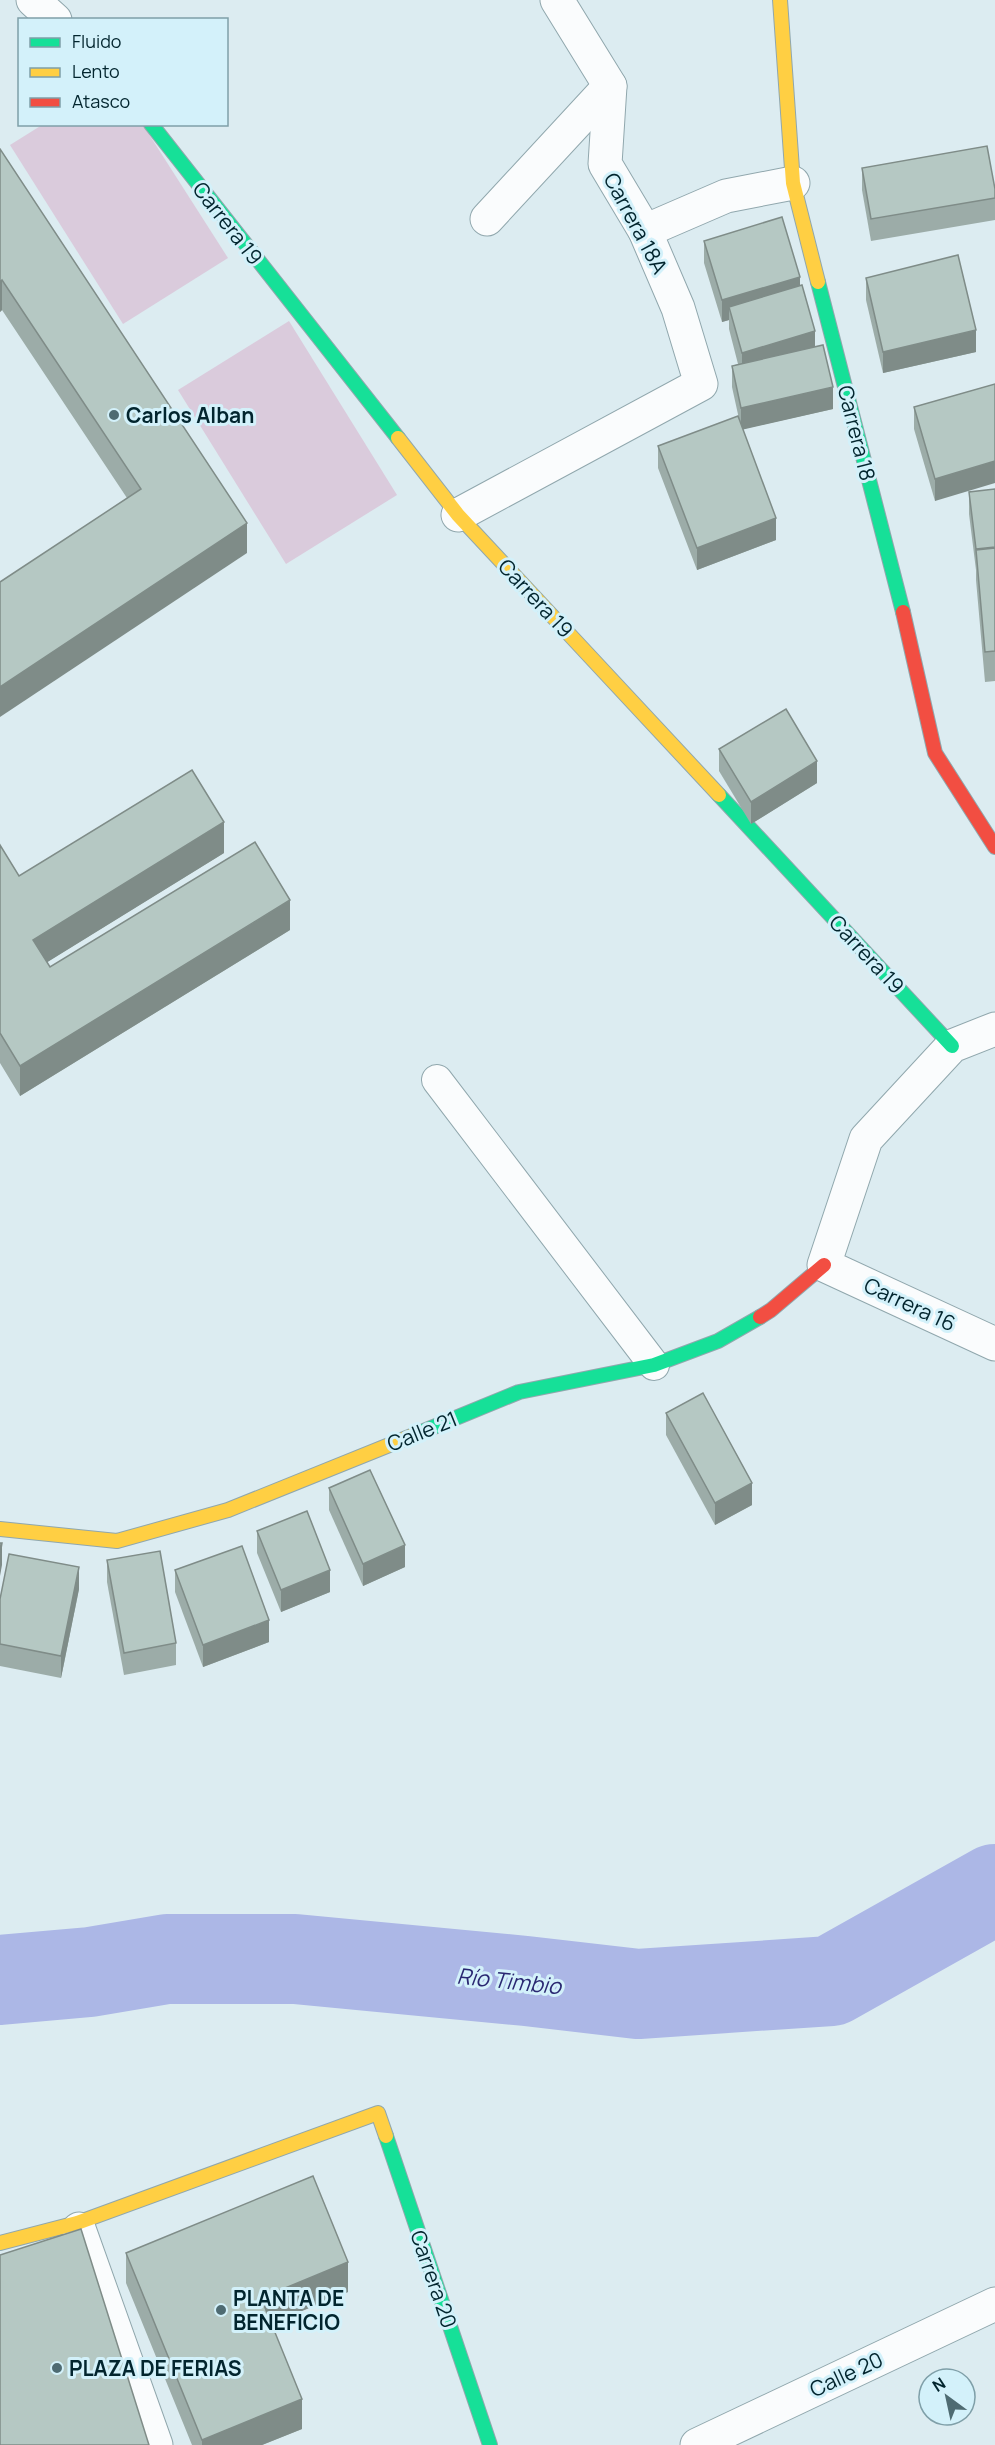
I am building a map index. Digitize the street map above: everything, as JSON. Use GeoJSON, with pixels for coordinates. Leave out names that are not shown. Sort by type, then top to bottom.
{"type":"FeatureCollection","features":[{"type":"Feature","properties":{"kind":"street"},"geometry":{"type":"LineString","coordinates":[[33,0],[53,18]]}},
{"type":"Feature","properties":{"kind":"street"},"geometry":{"type":"LineString","coordinates":[[487,219],[610,86],[557,0]]}},
{"type":"Feature","properties":{"kind":"street","name":"Carrera 18"},"geometry":{"type":"LineString","coordinates":[[780,0],[793,183],[907,628],[935,753],[995,847]]}},
{"type":"Feature","properties":{"kind":"street","name":"Carrera 18A"},"geometry":{"type":"LineString","coordinates":[[458,515],[701,384],[678,308],[645,231],[605,164],[610,86]]}},
{"type":"Feature","properties":{"kind":"street","name":"Carrera 19"},"geometry":{"type":"LineString","coordinates":[[153,126],[458,515],[952,1046]]}},
{"type":"Feature","properties":{"kind":"street"},"geometry":{"type":"LineString","coordinates":[[645,231],[726,196],[793,183]]}},
{"type":"Feature","properties":{"kind":"street"},"geometry":{"type":"LineString","coordinates":[[824,1265],[866,1139],[952,1046],[995,1029]]}},
{"type":"Feature","properties":{"kind":"street","name":"Carrera 16"},"geometry":{"type":"LineString","coordinates":[[824,1265],[995,1344]]}},
{"type":"Feature","properties":{"kind":"street","name":"Calle 21"},"geometry":{"type":"LineString","coordinates":[[0,1530],[117,1541],[228,1510],[519,1392],[654,1365],[718,1341],[771,1310],[824,1265]]}},
{"type":"Feature","properties":{"kind":"street","name":"Carrera 20"},"geometry":{"type":"LineString","coordinates":[[77,2223],[378,2113],[490,2445]]}},
{"type":"Feature","properties":{"kind":"street"},"geometry":{"type":"LineString","coordinates":[[0,2243],[77,2223],[156,2445]]}},
{"type":"Feature","properties":{"kind":"street","name":"Calle 20"},"geometry":{"type":"LineString","coordinates":[[697,2445],[995,2304]]}},
{"type":"Feature","properties":{"kind":"lane"},"geometry":{"type":"LineString","coordinates":[[437,1080],[654,1365]]}},
{"type":"Feature","properties":{"kind":"shaded area"},"geometry":{"type":"Polygon","coordinates":[[[40,126],[144,126],[228,258],[123,324],[10,145],[40,126]]]}},
{"type":"Feature","properties":{"kind":"shaded area"},"geometry":{"type":"Polygon","coordinates":[[[289,321],[397,495],[286,564],[178,390],[289,321]]]}},
{"type":"Feature","properties":{"kind":"building"},"geometry":{"type":"Polygon","coordinates":[[[987,146],[995,198],[871,219],[862,168],[987,146]]]}},
{"type":"Feature","properties":{"kind":"building","name":"Carlos Alban"},"geometry":{"type":"Polygon","coordinates":[[[0,149],[247,523],[0,687],[0,582],[141,489],[2,280],[0,282],[0,149]]]}},
{"type":"Feature","properties":{"kind":"building"},"geometry":{"type":"Polygon","coordinates":[[[782,217],[800,277],[722,300],[704,241],[782,217]]]}},
{"type":"Feature","properties":{"kind":"building"},"geometry":{"type":"Polygon","coordinates":[[[958,255],[976,330],[883,352],[866,278],[958,255]]]}},
{"type":"Feature","properties":{"kind":"building"},"geometry":{"type":"Polygon","coordinates":[[[802,285],[815,331],[742,353],[729,307],[802,285]]]}},
{"type":"Feature","properties":{"kind":"building"},"geometry":{"type":"Polygon","coordinates":[[[823,345],[833,387],[741,408],[732,366],[823,345]]]}},
{"type":"Feature","properties":{"kind":"building"},"geometry":{"type":"Polygon","coordinates":[[[995,384],[995,461],[935,479],[914,407],[995,384]]]}},
{"type":"Feature","properties":{"kind":"building"},"geometry":{"type":"Polygon","coordinates":[[[738,416],[776,518],[697,548],[658,446],[738,416]]]}},
{"type":"Feature","properties":{"kind":"building"},"geometry":{"type":"Polygon","coordinates":[[[995,489],[995,547],[976,549],[969,492],[995,489]]]}},
{"type":"Feature","properties":{"kind":"building"},"geometry":{"type":"Polygon","coordinates":[[[995,548],[995,651],[985,652],[976,550],[995,548]]]}},
{"type":"Feature","properties":{"kind":"building"},"geometry":{"type":"Polygon","coordinates":[[[786,709],[817,761],[751,802],[719,749],[786,709]]]}},
{"type":"Feature","properties":{"kind":"building"},"geometry":{"type":"Polygon","coordinates":[[[192,770],[224,822],[33,940],[50,967],[255,842],[290,900],[20,1066],[0,1033],[0,845],[19,876],[192,770]]]}},
{"type":"Feature","properties":{"kind":"building"},"geometry":{"type":"Polygon","coordinates":[[[703,1393],[752,1483],[715,1503],[666,1413],[703,1393]]]}},
{"type":"Feature","properties":{"kind":"building"},"geometry":{"type":"Polygon","coordinates":[[[370,1470],[405,1545],[363,1564],[329,1488],[370,1470]]]}},
{"type":"Feature","properties":{"kind":"building"},"geometry":{"type":"Polygon","coordinates":[[[307,1511],[330,1570],[281,1590],[257,1531],[307,1511]]]}},
{"type":"Feature","properties":{"kind":"building"},"geometry":{"type":"Polygon","coordinates":[[[242,1546],[269,1620],[203,1645],[175,1570],[242,1546]]]}},
{"type":"Feature","properties":{"kind":"building"},"geometry":{"type":"Polygon","coordinates":[[[160,1551],[176,1643],[124,1653],[107,1560],[160,1551]]]}},
{"type":"Feature","properties":{"kind":"building"},"geometry":{"type":"Polygon","coordinates":[[[9,1554],[79,1567],[61,1656],[0,1644],[0,1599],[9,1554]]]}},
{"type":"Feature","properties":{"kind":"building","name":"PLANTA DE BENEFICIO"},"geometry":{"type":"Polygon","coordinates":[[[313,2176],[348,2262],[261,2298],[302,2399],[202,2440],[126,2253],[313,2176]]]}},
{"type":"Feature","properties":{"kind":"building","name":"PLAZA DE FERIAS"},"geometry":{"type":"Polygon","coordinates":[[[81,2229],[149,2445],[0,2445],[0,2255],[81,2229]]]}},
{"type":"Feature","properties":{"kind":"waterway","name":"Río Timbio"},"geometry":{"type":"LineString","coordinates":[[0,1980],[90,1972],[167,1959],[295,1959],[638,1994],[831,1981],[995,1889]]}},
{"type":"Feature","properties":{"kind":"traffic: fast"},"geometry":{"type":"LineString","coordinates":[[153,126],[398,438]]}},
{"type":"Feature","properties":{"kind":"traffic: fast"},"geometry":{"type":"LineString","coordinates":[[818,282],[903,612]]}},
{"type":"Feature","properties":{"kind":"traffic: fast"},"geometry":{"type":"LineString","coordinates":[[719,795],[952,1046]]}},
{"type":"Feature","properties":{"kind":"traffic: fast"},"geometry":{"type":"LineString","coordinates":[[419,1433],[519,1392],[654,1365],[718,1341],[760,1317]]}},
{"type":"Feature","properties":{"kind":"traffic: fast"},"geometry":{"type":"LineString","coordinates":[[386,2136],[490,2445]]}},
{"type":"Feature","properties":{"kind":"traffic: slow"},"geometry":{"type":"LineString","coordinates":[[780,0],[793,183],[818,282]]}},
{"type":"Feature","properties":{"kind":"traffic: slow"},"geometry":{"type":"LineString","coordinates":[[398,438],[458,515],[719,795]]}},
{"type":"Feature","properties":{"kind":"traffic: slow"},"geometry":{"type":"LineString","coordinates":[[0,1529],[117,1541],[228,1510],[419,1433]]}},
{"type":"Feature","properties":{"kind":"traffic: slow"},"geometry":{"type":"LineString","coordinates":[[0,2243],[77,2223],[378,2113],[386,2136]]}},
{"type":"Feature","properties":{"kind":"traffic: jam"},"geometry":{"type":"LineString","coordinates":[[903,612],[935,753],[995,847]]}},
{"type":"Feature","properties":{"kind":"traffic: jam"},"geometry":{"type":"LineString","coordinates":[[760,1317],[824,1265]]}},
{"type":"Feature","properties":{"kind":"place","name":"Carlos Alban"},"geometry":{"type":"Point","coordinates":[114,415]}},
{"type":"Feature","properties":{"kind":"place","name":"PLANTA DE BENEFICIO"},"geometry":{"type":"Point","coordinates":[221,2310]}},
{"type":"Feature","properties":{"kind":"place","name":"PLAZA DE FERIAS"},"geometry":{"type":"Point","coordinates":[57,2368]}}]}
